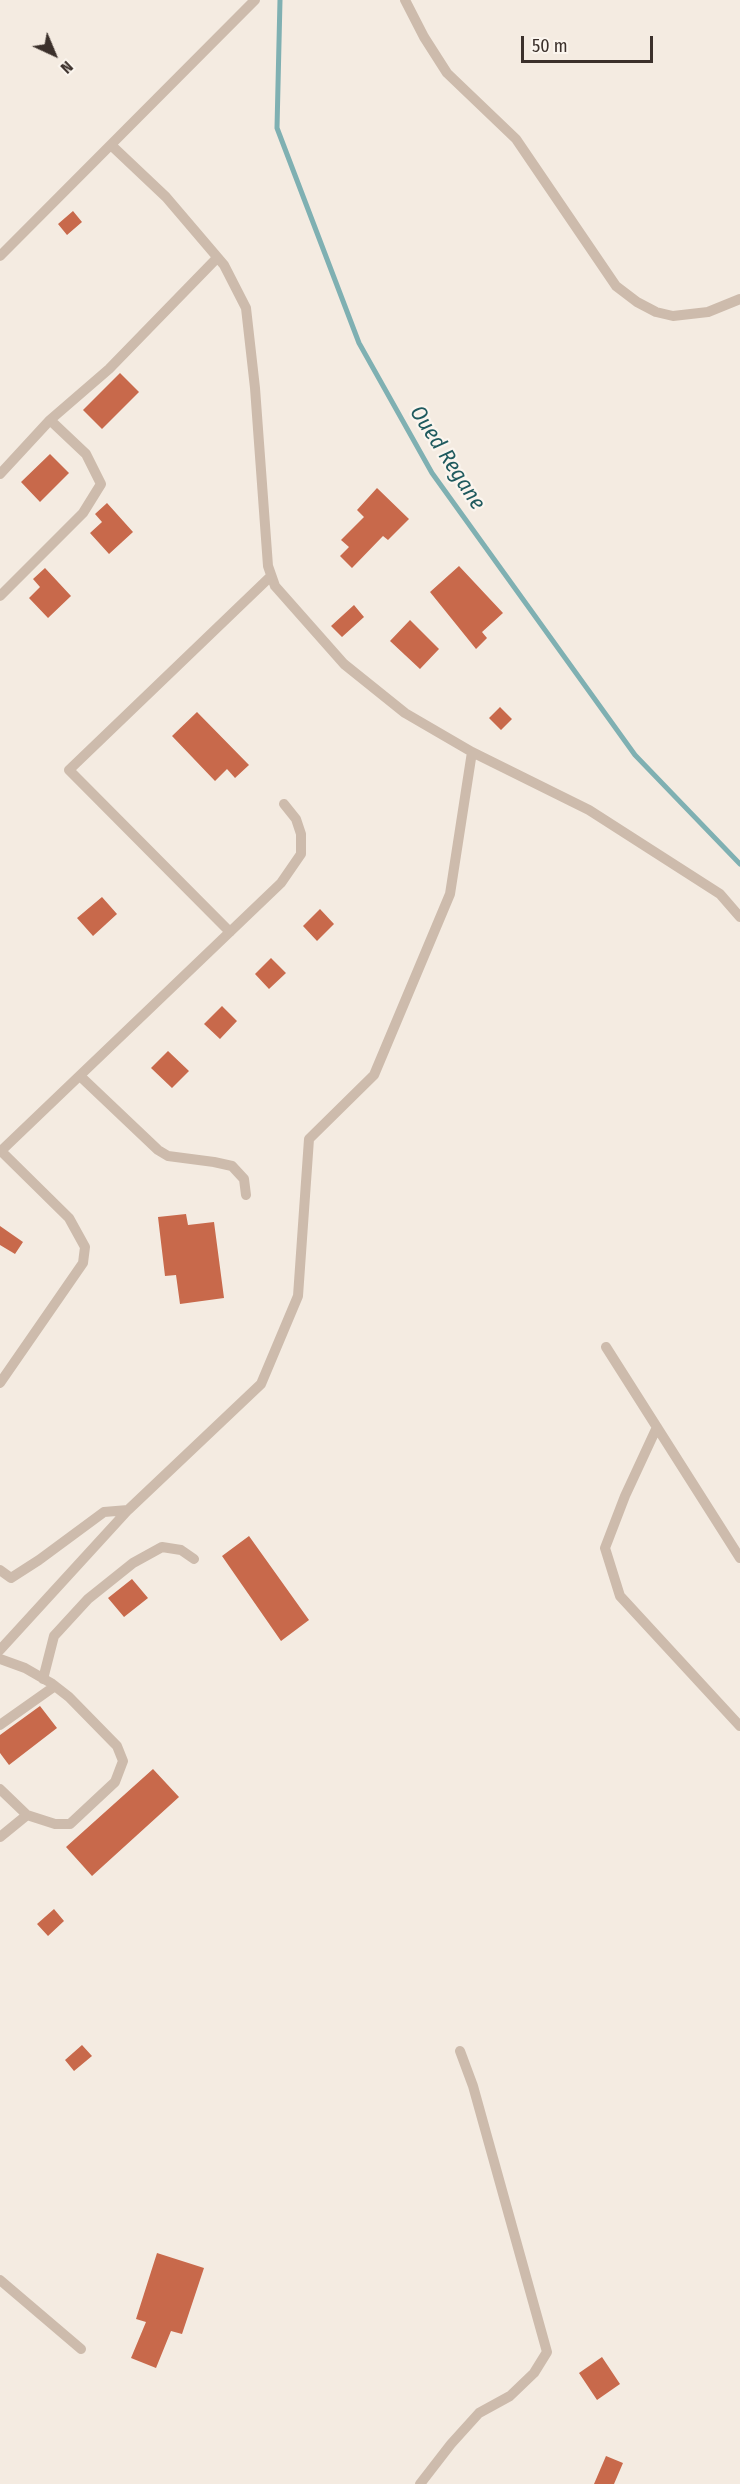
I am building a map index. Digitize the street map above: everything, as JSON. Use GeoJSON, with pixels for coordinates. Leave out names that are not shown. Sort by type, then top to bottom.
{"type":"FeatureCollection","features":[{"type":"Feature","properties":{"kind":"lane"},"geometry":{"type":"LineString","coordinates":[[0,256],[255,0]]}},
{"type":"Feature","properties":{"kind":"lane"},"geometry":{"type":"LineString","coordinates":[[405,0],[424,37],[447,73],[516,139],[616,286],[637,302],[656,312],[673,316],[708,312],[740,299]]}},
{"type":"Feature","properties":{"kind":"lane"},"geometry":{"type":"LineString","coordinates":[[111,145],[165,197],[224,265],[246,308],[255,388],[268,566],[275,586],[344,664],[405,713],[472,752],[589,810],[720,894],[740,917]]}},
{"type":"Feature","properties":{"kind":"lane"},"geometry":{"type":"LineString","coordinates":[[0,474],[50,420],[109,369],[217,258]]}},
{"type":"Feature","properties":{"kind":"lane"},"geometry":{"type":"LineString","coordinates":[[0,596],[83,513],[101,484],[86,454],[50,420]]}},
{"type":"Feature","properties":{"kind":"lane"},"geometry":{"type":"LineString","coordinates":[[230,932],[69,770],[271,576]]}},
{"type":"Feature","properties":{"kind":"lane"},"geometry":{"type":"LineString","coordinates":[[0,1650],[128,1510],[261,1384],[298,1296],[309,1139],[374,1075],[379,1064],[450,894],[472,752]]}},
{"type":"Feature","properties":{"kind":"lane"},"geometry":{"type":"LineString","coordinates":[[0,1383],[83,1263],[86,1247],[69,1218],[1,1151],[281,883],[301,854],[301,834],[296,819],[284,804]]}},
{"type":"Feature","properties":{"kind":"lane"},"geometry":{"type":"LineString","coordinates":[[80,1076],[158,1150],[168,1156],[232,1166],[244,1179],[246,1195]]}},
{"type":"Feature","properties":{"kind":"lane"},"geometry":{"type":"LineString","coordinates":[[606,1347],[740,1558]]}},
{"type":"Feature","properties":{"kind":"lane"},"geometry":{"type":"LineString","coordinates":[[657,1427],[625,1496],[605,1548],[620,1596],[740,1726]]}},
{"type":"Feature","properties":{"kind":"lane"},"geometry":{"type":"LineString","coordinates":[[0,1570],[11,1578],[104,1512],[128,1510]]}},
{"type":"Feature","properties":{"kind":"lane"},"geometry":{"type":"LineString","coordinates":[[43,1679],[54,1636],[88,1599],[133,1563],[162,1547],[181,1550],[194,1559]]}},
{"type":"Feature","properties":{"kind":"lane"},"geometry":{"type":"LineString","coordinates":[[0,1659],[55,1686],[117,1746],[123,1761],[115,1782],[70,1824],[55,1824],[27,1815],[0,1789]]}},
{"type":"Feature","properties":{"kind":"lane"},"geometry":{"type":"LineString","coordinates":[[0,1725],[55,1686]]}},
{"type":"Feature","properties":{"kind":"lane"},"geometry":{"type":"LineString","coordinates":[[0,1837],[27,1815]]}},
{"type":"Feature","properties":{"kind":"lane"},"geometry":{"type":"LineString","coordinates":[[420,2484],[479,2413],[510,2396],[534,2373],[547,2352],[473,2086],[460,2051]]}},
{"type":"Feature","properties":{"kind":"lane"},"geometry":{"type":"LineString","coordinates":[[0,2280],[81,2349]]}},
{"type":"Feature","properties":{"kind":"building"},"geometry":{"type":"Polygon","coordinates":[[[73,211],[82,222],[67,235],[58,224],[73,211]]]}},
{"type":"Feature","properties":{"kind":"building"},"geometry":{"type":"Polygon","coordinates":[[[120,373],[139,392],[102,429],[83,410],[120,373]]]}},
{"type":"Feature","properties":{"kind":"building"},"geometry":{"type":"Polygon","coordinates":[[[50,454],[69,473],[40,502],[21,482],[50,454]]]}},
{"type":"Feature","properties":{"kind":"building"},"geometry":{"type":"Polygon","coordinates":[[[377,488],[409,519],[388,540],[383,536],[352,568],[340,556],[349,547],[341,540],[364,517],[357,510],[377,488]]]}},
{"type":"Feature","properties":{"kind":"building"},"geometry":{"type":"Polygon","coordinates":[[[107,503],[133,532],[109,554],[90,533],[102,522],[95,514],[107,503]]]}},
{"type":"Feature","properties":{"kind":"building"},"geometry":{"type":"Polygon","coordinates":[[[459,566],[503,613],[482,632],[487,638],[476,649],[430,592],[459,566]]]}},
{"type":"Feature","properties":{"kind":"building"},"geometry":{"type":"Polygon","coordinates":[[[45,568],[71,596],[48,618],[29,598],[40,587],[33,579],[45,568]]]}},
{"type":"Feature","properties":{"kind":"building"},"geometry":{"type":"Polygon","coordinates":[[[354,605],[364,617],[342,637],[331,626],[354,605]]]}},
{"type":"Feature","properties":{"kind":"building"},"geometry":{"type":"Polygon","coordinates":[[[410,620],[439,649],[420,669],[390,641],[410,620]]]}},
{"type":"Feature","properties":{"kind":"building"},"geometry":{"type":"Polygon","coordinates":[[[500,707],[512,719],[501,730],[489,718],[500,707]]]}},
{"type":"Feature","properties":{"kind":"building"},"geometry":{"type":"Polygon","coordinates":[[[197,712],[249,765],[235,778],[227,769],[215,781],[172,736],[197,712]]]}},
{"type":"Feature","properties":{"kind":"building"},"geometry":{"type":"Polygon","coordinates":[[[102,897],[117,914],[93,936],[77,918],[102,897]]]}},
{"type":"Feature","properties":{"kind":"building"},"geometry":{"type":"Polygon","coordinates":[[[320,909],[334,924],[317,941],[303,926],[320,909]]]}},
{"type":"Feature","properties":{"kind":"building"},"geometry":{"type":"Polygon","coordinates":[[[271,958],[286,973],[269,989],[255,974],[271,958]]]}},
{"type":"Feature","properties":{"kind":"building"},"geometry":{"type":"Polygon","coordinates":[[[222,1006],[237,1021],[220,1039],[204,1024],[222,1006]]]}},
{"type":"Feature","properties":{"kind":"building"},"geometry":{"type":"Polygon","coordinates":[[[168,1051],[189,1071],[172,1088],[151,1068],[168,1051]]]}},
{"type":"Feature","properties":{"kind":"building"},"geometry":{"type":"Polygon","coordinates":[[[186,1214],[188,1225],[214,1222],[224,1298],[180,1304],[176,1275],[165,1276],[158,1217],[186,1214]]]}},
{"type":"Feature","properties":{"kind":"building"},"geometry":{"type":"Polygon","coordinates":[[[0,1226],[23,1242],[15,1254],[0,1245],[0,1226]]]}},
{"type":"Feature","properties":{"kind":"building"},"geometry":{"type":"Polygon","coordinates":[[[249,1536],[309,1620],[281,1641],[222,1556],[249,1536]]]}},
{"type":"Feature","properties":{"kind":"building"},"geometry":{"type":"Polygon","coordinates":[[[132,1579],[148,1598],[124,1617],[108,1598],[132,1579]]]}},
{"type":"Feature","properties":{"kind":"building"},"geometry":{"type":"Polygon","coordinates":[[[40,1706],[57,1728],[9,1765],[0,1753],[0,1735],[40,1706]]]}},
{"type":"Feature","properties":{"kind":"building"},"geometry":{"type":"Polygon","coordinates":[[[153,1769],[179,1797],[92,1876],[66,1847],[153,1769]]]}},
{"type":"Feature","properties":{"kind":"building"},"geometry":{"type":"Polygon","coordinates":[[[54,1909],[64,1921],[48,1936],[37,1924],[54,1909]]]}},
{"type":"Feature","properties":{"kind":"building"},"geometry":{"type":"Polygon","coordinates":[[[82,2045],[92,2056],[74,2071],[65,2060],[82,2045]]]}},
{"type":"Feature","properties":{"kind":"building"},"geometry":{"type":"Polygon","coordinates":[[[157,2253],[204,2268],[182,2334],[171,2331],[156,2368],[131,2358],[146,2322],[136,2319],[157,2253]]]}},
{"type":"Feature","properties":{"kind":"building"},"geometry":{"type":"Polygon","coordinates":[[[602,2357],[620,2384],[597,2400],[579,2373],[602,2357]]]}},
{"type":"Feature","properties":{"kind":"building"},"geometry":{"type":"Polygon","coordinates":[[[606,2456],[623,2463],[614,2484],[594,2484],[606,2456]]]}},
{"type":"Feature","properties":{"kind":"waterway","name":"Oued Regane"},"geometry":{"type":"LineString","coordinates":[[280,0],[277,128],[359,343],[432,473],[635,755],[740,864]]}}]}
